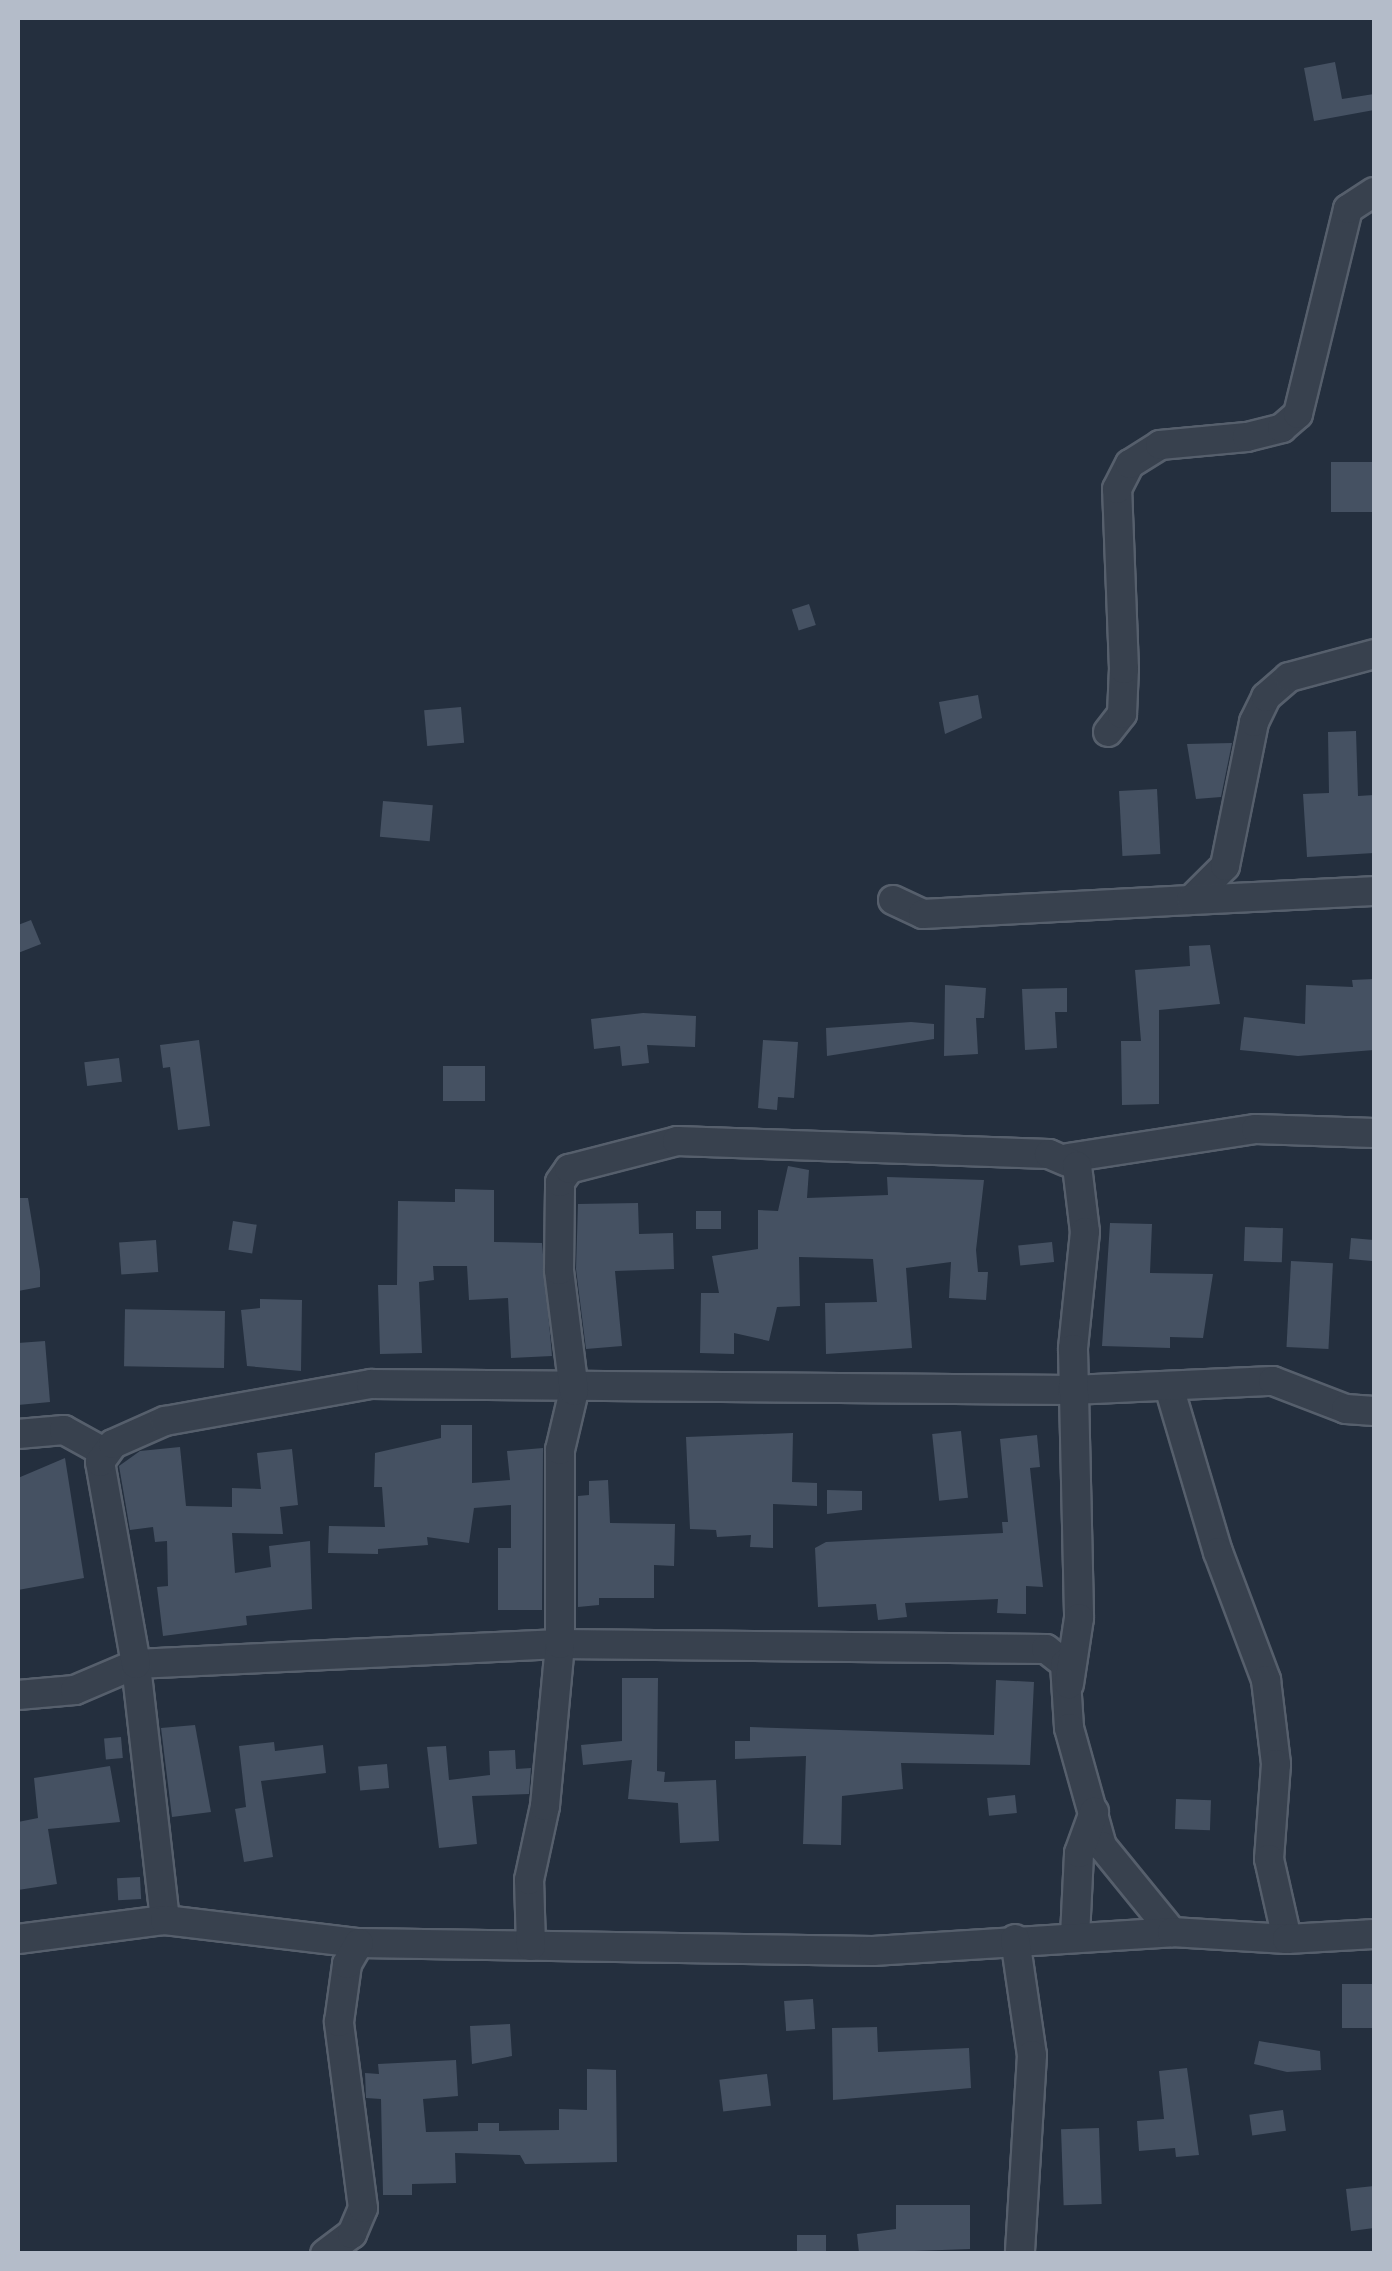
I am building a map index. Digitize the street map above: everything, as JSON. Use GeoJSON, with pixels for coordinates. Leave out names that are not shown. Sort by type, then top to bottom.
{"type":"FeatureCollection","features":[{"type":"Feature","properties":{"kind":"street"},"geometry":{"type":"LineString","coordinates":[[1108,732],[1122,714],[1124,669],[1117,489],[1130,464],[1160,445],[1247,437],[1282,428],[1298,414],[1348,209],[1374,192]]}},
{"type":"Feature","properties":{"kind":"street"},"geometry":{"type":"LineString","coordinates":[[1191,900],[1225,866],[1254,722],[1266,697],[1289,678],[1374,654]]}},
{"type":"Feature","properties":{"kind":"street"},"geometry":{"type":"LineString","coordinates":[[893,900],[923,914],[1374,891]]}},
{"type":"Feature","properties":{"kind":"street"},"geometry":{"type":"LineString","coordinates":[[531,1946],[529,1880],[545,1806],[560,1644],[560,1450],[574,1390],[559,1270],[560,1182],[568,1170],[678,1141],[1068,1158],[1256,1130],[1374,1133]]}},
{"type":"Feature","properties":{"kind":"street"},"geometry":{"type":"LineString","coordinates":[[1068,1158],[1082,1181],[1085,1232],[1072,1390],[1079,1618],[1069,1684],[1069,1728],[1112,1861],[1172,1932]]}},
{"type":"Feature","properties":{"kind":"street"},"geometry":{"type":"LineString","coordinates":[[104,1452],[165,1421],[372,1384],[574,1390],[1072,1390],[1273,1381],[1346,1408],[1374,1411]]}},
{"type":"Feature","properties":{"kind":"street"},"geometry":{"type":"LineString","coordinates":[[1169,1387],[1218,1552],[1266,1680],[1276,1764],[1269,1859],[1287,1939]]}},
{"type":"Feature","properties":{"kind":"street"},"geometry":{"type":"LineString","coordinates":[[18,1434],[64,1430],[104,1452]]}},
{"type":"Feature","properties":{"kind":"street"},"geometry":{"type":"LineString","coordinates":[[104,1452],[102,1485],[136,1664],[164,1920]]}},
{"type":"Feature","properties":{"kind":"street"},"geometry":{"type":"LineString","coordinates":[[18,1695],[75,1690],[136,1664],[560,1644],[1046,1649],[1065,1664],[1069,1684]]}},
{"type":"Feature","properties":{"kind":"street"},"geometry":{"type":"LineString","coordinates":[[1075,1936],[1079,1853],[1094,1810]]}},
{"type":"Feature","properties":{"kind":"street"},"geometry":{"type":"LineString","coordinates":[[18,1940],[164,1920],[358,1943],[531,1946],[943,1950],[1015,1938],[1172,1932],[1287,1939],[1374,1934]]}},
{"type":"Feature","properties":{"kind":"street"},"geometry":{"type":"LineString","coordinates":[[1015,1938],[1032,2054],[1020,2254]]}},
{"type":"Feature","properties":{"kind":"street"},"geometry":{"type":"LineString","coordinates":[[333,2252],[352,2234],[363,2208],[339,2022],[346,1964],[358,1943]]}},
{"type":"Feature","properties":{"kind":"building"},"geometry":{"type":"Polygon","coordinates":[[[1335,62],[1342,99],[1374,94],[1374,110],[1314,121],[1304,68],[1335,62]]]}},
{"type":"Feature","properties":{"kind":"building"},"geometry":{"type":"Polygon","coordinates":[[[1331,462],[1374,462],[1374,512],[1331,512],[1331,462]]]}},
{"type":"Feature","properties":{"kind":"building"},"geometry":{"type":"Polygon","coordinates":[[[809,604],[816,625],[799,630],[792,610],[809,604]]]}},
{"type":"Feature","properties":{"kind":"building"},"geometry":{"type":"Polygon","coordinates":[[[978,695],[982,718],[945,734],[939,702],[978,695]]]}},
{"type":"Feature","properties":{"kind":"building"},"geometry":{"type":"Polygon","coordinates":[[[461,707],[464,743],[427,746],[424,710],[461,707]]]}},
{"type":"Feature","properties":{"kind":"building"},"geometry":{"type":"Polygon","coordinates":[[[1356,731],[1358,796],[1374,795],[1374,853],[1307,857],[1303,794],[1329,793],[1328,732],[1356,731]]]}},
{"type":"Feature","properties":{"kind":"building"},"geometry":{"type":"Polygon","coordinates":[[[1232,743],[1221,797],[1196,799],[1187,744],[1232,743]]]}},
{"type":"Feature","properties":{"kind":"building"},"geometry":{"type":"Polygon","coordinates":[[[1157,789],[1160,854],[1122,856],[1119,791],[1157,789]]]}},
{"type":"Feature","properties":{"kind":"building"},"geometry":{"type":"Polygon","coordinates":[[[383,801],[433,805],[430,841],[380,837],[383,801]]]}},
{"type":"Feature","properties":{"kind":"building"},"geometry":{"type":"Polygon","coordinates":[[[31,920],[41,944],[18,953],[18,925],[31,920]]]}},
{"type":"Feature","properties":{"kind":"building"},"geometry":{"type":"Polygon","coordinates":[[[1210,945],[1220,1004],[1159,1010],[1159,1104],[1122,1105],[1121,1041],[1141,1041],[1135,970],[1190,966],[1189,946],[1210,945]]]}},
{"type":"Feature","properties":{"kind":"building"},"geometry":{"type":"Polygon","coordinates":[[[1374,979],[1374,1050],[1298,1056],[1240,1050],[1244,1017],[1305,1024],[1306,985],[1353,987],[1352,980],[1374,979]]]}},
{"type":"Feature","properties":{"kind":"building"},"geometry":{"type":"Polygon","coordinates":[[[945,985],[986,988],[984,1018],[976,1018],[978,1054],[944,1056],[945,985]]]}},
{"type":"Feature","properties":{"kind":"building"},"geometry":{"type":"Polygon","coordinates":[[[1067,988],[1067,1012],[1055,1012],[1057,1048],[1025,1050],[1022,989],[1067,988]]]}},
{"type":"Feature","properties":{"kind":"building"},"geometry":{"type":"Polygon","coordinates":[[[643,1013],[696,1016],[695,1047],[647,1045],[649,1063],[622,1066],[620,1046],[594,1049],[591,1019],[643,1013]]]}},
{"type":"Feature","properties":{"kind":"building"},"geometry":{"type":"Polygon","coordinates":[[[934,1024],[934,1039],[827,1056],[826,1028],[934,1024]]]}},
{"type":"Feature","properties":{"kind":"building"},"geometry":{"type":"Polygon","coordinates":[[[199,1040],[210,1126],[178,1130],[170,1067],[163,1068],[160,1045],[199,1040]]]}},
{"type":"Feature","properties":{"kind":"building"},"geometry":{"type":"Polygon","coordinates":[[[763,1040],[798,1042],[794,1098],[778,1097],[777,1110],[758,1108],[763,1040]]]}},
{"type":"Feature","properties":{"kind":"building"},"geometry":{"type":"Polygon","coordinates":[[[119,1058],[122,1082],[87,1086],[84,1062],[119,1058]]]}},
{"type":"Feature","properties":{"kind":"building"},"geometry":{"type":"Polygon","coordinates":[[[443,1066],[485,1066],[485,1101],[443,1101],[443,1066]]]}},
{"type":"Feature","properties":{"kind":"building"},"geometry":{"type":"Polygon","coordinates":[[[788,1166],[809,1170],[807,1198],[888,1195],[887,1177],[984,1180],[976,1250],[978,1272],[988,1272],[986,1300],[949,1298],[951,1262],[906,1268],[912,1348],[826,1354],[825,1303],[877,1302],[873,1259],[799,1257],[800,1306],[777,1307],[769,1341],[734,1333],[734,1354],[700,1353],[701,1293],[719,1293],[712,1256],[758,1249],[758,1210],[778,1211],[788,1166]]]}},
{"type":"Feature","properties":{"kind":"building"},"geometry":{"type":"Polygon","coordinates":[[[455,1189],[494,1190],[494,1242],[542,1243],[552,1356],[511,1358],[508,1298],[469,1300],[467,1266],[433,1266],[434,1280],[419,1282],[422,1353],[380,1354],[378,1285],[397,1285],[398,1201],[455,1202],[455,1189]]]}},
{"type":"Feature","properties":{"kind":"building"},"geometry":{"type":"Polygon","coordinates":[[[18,1198],[28,1198],[40,1287],[18,1291],[18,1198]]]}},
{"type":"Feature","properties":{"kind":"building"},"geometry":{"type":"Polygon","coordinates":[[[638,1203],[639,1234],[673,1233],[674,1269],[615,1271],[622,1346],[586,1349],[576,1269],[578,1204],[638,1203]]]}},
{"type":"Feature","properties":{"kind":"building"},"geometry":{"type":"Polygon","coordinates":[[[696,1211],[721,1211],[721,1229],[696,1229],[696,1211]]]}},
{"type":"Feature","properties":{"kind":"building"},"geometry":{"type":"Polygon","coordinates":[[[233,1221],[257,1225],[252,1253],[228,1250],[233,1221]]]}},
{"type":"Feature","properties":{"kind":"building"},"geometry":{"type":"Polygon","coordinates":[[[1110,1223],[1152,1224],[1150,1273],[1213,1274],[1203,1338],[1170,1337],[1170,1348],[1102,1346],[1110,1223]]]}},
{"type":"Feature","properties":{"kind":"building"},"geometry":{"type":"Polygon","coordinates":[[[1245,1227],[1283,1228],[1282,1262],[1244,1261],[1245,1227]]]}},
{"type":"Feature","properties":{"kind":"building"},"geometry":{"type":"Polygon","coordinates":[[[1351,1238],[1374,1240],[1372,1261],[1349,1259],[1351,1238]]]}},
{"type":"Feature","properties":{"kind":"building"},"geometry":{"type":"Polygon","coordinates":[[[156,1240],[158,1272],[121,1275],[119,1243],[156,1240]]]}},
{"type":"Feature","properties":{"kind":"building"},"geometry":{"type":"Polygon","coordinates":[[[1052,1242],[1054,1262],[1020,1265],[1018,1246],[1052,1242]]]}},
{"type":"Feature","properties":{"kind":"building"},"geometry":{"type":"Polygon","coordinates":[[[1291,1261],[1333,1263],[1328,1349],[1286,1347],[1291,1261]]]}},
{"type":"Feature","properties":{"kind":"building"},"geometry":{"type":"Polygon","coordinates":[[[260,1299],[302,1300],[301,1371],[247,1366],[241,1310],[260,1308],[260,1299]]]}},
{"type":"Feature","properties":{"kind":"building"},"geometry":{"type":"Polygon","coordinates":[[[125,1309],[225,1311],[224,1368],[124,1366],[125,1309]]]}},
{"type":"Feature","properties":{"kind":"building"},"geometry":{"type":"Polygon","coordinates":[[[45,1341],[50,1402],[18,1405],[18,1343],[45,1341]]]}},
{"type":"Feature","properties":{"kind":"building"},"geometry":{"type":"Polygon","coordinates":[[[441,1425],[472,1425],[472,1483],[510,1480],[507,1451],[543,1448],[542,1610],[498,1610],[498,1548],[511,1548],[511,1505],[474,1508],[469,1543],[427,1537],[428,1545],[378,1549],[378,1554],[328,1553],[329,1526],[385,1527],[382,1487],[374,1487],[375,1453],[441,1438],[441,1425]]]}},
{"type":"Feature","properties":{"kind":"building"},"geometry":{"type":"Polygon","coordinates":[[[961,1431],[968,1498],[939,1501],[932,1434],[961,1431]]]}},
{"type":"Feature","properties":{"kind":"building"},"geometry":{"type":"Polygon","coordinates":[[[793,1433],[792,1482],[817,1483],[817,1506],[773,1504],[773,1548],[750,1547],[751,1535],[717,1537],[716,1530],[690,1529],[686,1437],[793,1433]]]}},
{"type":"Feature","properties":{"kind":"building"},"geometry":{"type":"Polygon","coordinates":[[[1037,1435],[1040,1467],[1030,1468],[1043,1587],[1026,1586],[1026,1614],[997,1613],[998,1599],[905,1603],[907,1617],[878,1620],[876,1604],[818,1607],[815,1548],[826,1542],[1003,1533],[1002,1522],[1008,1522],[1000,1439],[1037,1435]]]}},
{"type":"Feature","properties":{"kind":"building"},"geometry":{"type":"Polygon","coordinates":[[[180,1447],[186,1506],[232,1507],[232,1488],[261,1489],[257,1453],[292,1449],[298,1505],[280,1507],[283,1534],[232,1533],[235,1573],[271,1567],[269,1546],[310,1541],[312,1609],[246,1616],[247,1625],[163,1636],[157,1587],[168,1586],[167,1541],[155,1542],[153,1527],[130,1530],[119,1466],[140,1451],[180,1447]]]}},
{"type":"Feature","properties":{"kind":"building"},"geometry":{"type":"Polygon","coordinates":[[[65,1458],[84,1578],[18,1590],[18,1478],[65,1458]]]}},
{"type":"Feature","properties":{"kind":"building"},"geometry":{"type":"Polygon","coordinates":[[[608,1480],[610,1523],[675,1524],[674,1566],[654,1565],[654,1598],[599,1598],[599,1605],[578,1607],[578,1496],[589,1495],[589,1481],[608,1480]]]}},
{"type":"Feature","properties":{"kind":"building"},"geometry":{"type":"Polygon","coordinates":[[[827,1490],[862,1491],[862,1510],[827,1514],[827,1490]]]}},
{"type":"Feature","properties":{"kind":"building"},"geometry":{"type":"Polygon","coordinates":[[[622,1678],[658,1678],[657,1771],[665,1772],[664,1782],[716,1780],[719,1841],[680,1843],[678,1803],[628,1799],[632,1760],[583,1765],[581,1745],[622,1741],[622,1678]]]}},
{"type":"Feature","properties":{"kind":"building"},"geometry":{"type":"Polygon","coordinates":[[[996,1680],[1034,1682],[1030,1765],[901,1763],[903,1789],[842,1796],[841,1845],[803,1844],[806,1756],[735,1759],[735,1741],[750,1741],[750,1727],[994,1735],[996,1680]]]}},
{"type":"Feature","properties":{"kind":"building"},"geometry":{"type":"Polygon","coordinates":[[[195,1725],[211,1812],[172,1817],[161,1728],[195,1725]]]}},
{"type":"Feature","properties":{"kind":"building"},"geometry":{"type":"Polygon","coordinates":[[[121,1737],[123,1758],[106,1759],[104,1738],[121,1737]]]}},
{"type":"Feature","properties":{"kind":"building"},"geometry":{"type":"Polygon","coordinates":[[[274,1742],[275,1751],[323,1745],[326,1773],[261,1781],[273,1857],[244,1862],[235,1809],[246,1807],[239,1746],[274,1742]]]}},
{"type":"Feature","properties":{"kind":"building"},"geometry":{"type":"Polygon","coordinates":[[[446,1746],[449,1780],[490,1775],[489,1751],[515,1750],[516,1769],[531,1768],[529,1794],[472,1796],[477,1844],[439,1848],[427,1747],[446,1746]]]}},
{"type":"Feature","properties":{"kind":"building"},"geometry":{"type":"Polygon","coordinates":[[[387,1764],[389,1788],[360,1790],[358,1767],[387,1764]]]}},
{"type":"Feature","properties":{"kind":"building"},"geometry":{"type":"Polygon","coordinates":[[[110,1766],[120,1822],[48,1829],[57,1884],[18,1890],[18,1822],[38,1818],[34,1778],[110,1766]]]}},
{"type":"Feature","properties":{"kind":"building"},"geometry":{"type":"Polygon","coordinates":[[[1015,1795],[1017,1813],[989,1816],[987,1798],[1015,1795]]]}},
{"type":"Feature","properties":{"kind":"building"},"geometry":{"type":"Polygon","coordinates":[[[1176,1799],[1211,1800],[1210,1830],[1175,1829],[1176,1799]]]}},
{"type":"Feature","properties":{"kind":"building"},"geometry":{"type":"Polygon","coordinates":[[[140,1877],[141,1899],[118,1900],[117,1878],[140,1877]]]}},
{"type":"Feature","properties":{"kind":"building"},"geometry":{"type":"Polygon","coordinates":[[[1342,1984],[1374,1984],[1374,2028],[1342,2028],[1342,1984]]]}},
{"type":"Feature","properties":{"kind":"building"},"geometry":{"type":"Polygon","coordinates":[[[813,1999],[815,2029],[786,2031],[784,2001],[813,1999]]]}},
{"type":"Feature","properties":{"kind":"building"},"geometry":{"type":"Polygon","coordinates":[[[510,2024],[512,2056],[472,2064],[470,2026],[510,2024]]]}},
{"type":"Feature","properties":{"kind":"building"},"geometry":{"type":"Polygon","coordinates":[[[877,2027],[878,2052],[969,2048],[971,2088],[833,2100],[832,2028],[877,2027]]]}},
{"type":"Feature","properties":{"kind":"building"},"geometry":{"type":"Polygon","coordinates":[[[1259,2041],[1320,2051],[1321,2070],[1287,2072],[1254,2064],[1259,2041]]]}},
{"type":"Feature","properties":{"kind":"building"},"geometry":{"type":"Polygon","coordinates":[[[456,2060],[458,2096],[423,2099],[426,2132],[478,2131],[478,2123],[499,2123],[499,2131],[559,2130],[559,2109],[587,2110],[587,2069],[616,2070],[617,2162],[525,2164],[520,2155],[455,2153],[456,2183],[412,2184],[412,2195],[383,2195],[381,2099],[366,2098],[365,2073],[379,2074],[378,2064],[456,2060]]]}},
{"type":"Feature","properties":{"kind":"building"},"geometry":{"type":"Polygon","coordinates":[[[1187,2068],[1199,2155],[1176,2157],[1175,2148],[1139,2151],[1137,2121],[1164,2119],[1159,2071],[1187,2068]]]}},
{"type":"Feature","properties":{"kind":"building"},"geometry":{"type":"Polygon","coordinates":[[[767,2074],[771,2106],[723,2112],[719,2080],[767,2074]]]}},
{"type":"Feature","properties":{"kind":"building"},"geometry":{"type":"Polygon","coordinates":[[[1283,2110],[1286,2131],[1252,2136],[1249,2115],[1283,2110]]]}},
{"type":"Feature","properties":{"kind":"building"},"geometry":{"type":"Polygon","coordinates":[[[1099,2128],[1102,2204],[1064,2205],[1061,2129],[1099,2128]]]}},
{"type":"Feature","properties":{"kind":"building"},"geometry":{"type":"Polygon","coordinates":[[[1374,2186],[1374,2228],[1351,2231],[1346,2189],[1374,2186]]]}},
{"type":"Feature","properties":{"kind":"building"},"geometry":{"type":"Polygon","coordinates":[[[896,2205],[970,2205],[970,2249],[859,2253],[857,2234],[896,2229],[896,2205]]]}},
{"type":"Feature","properties":{"kind":"building"},"geometry":{"type":"Polygon","coordinates":[[[797,2235],[826,2235],[826,2254],[797,2254],[797,2235]]]}}]}
